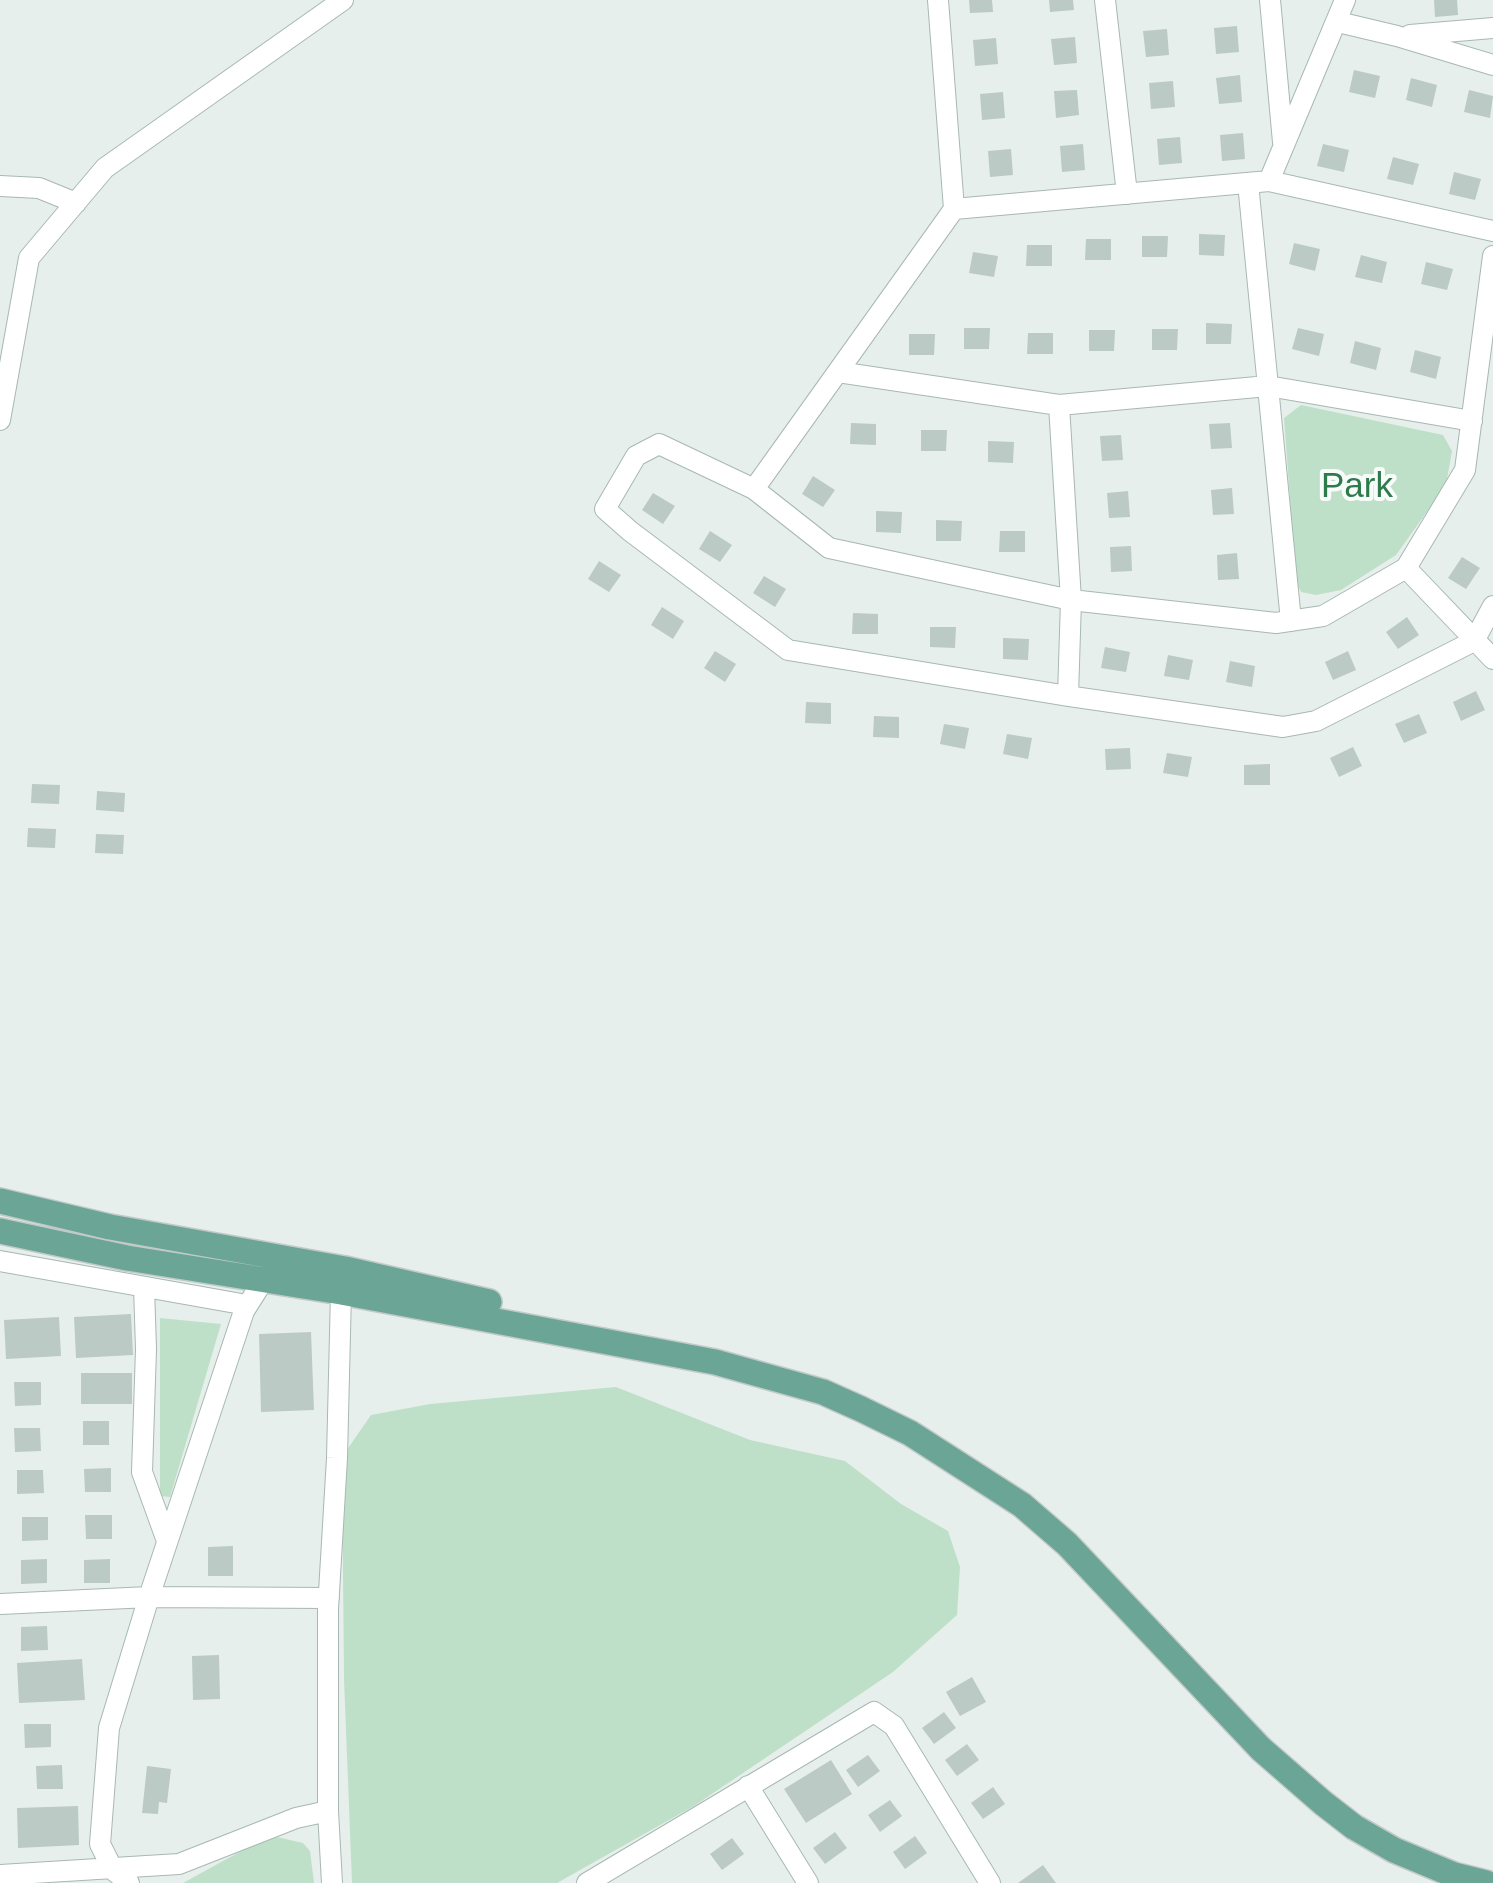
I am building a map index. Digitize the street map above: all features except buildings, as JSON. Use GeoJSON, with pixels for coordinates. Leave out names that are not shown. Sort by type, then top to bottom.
{"type":"FeatureCollection","features":[{"type":"Feature","properties":{"kind":"main road"},"geometry":{"type":"LineString","coordinates":[[0,1202],[266,1268],[341,1292],[715,1362],[823,1392],[910,1433],[1022,1504],[1067,1544],[1287,1774],[1354,1827],[1457,1879],[1486,1883]]}},
{"type":"Feature","properties":{"kind":"main road"},"geometry":{"type":"LineString","coordinates":[[0,1232],[127,1258],[345,1269],[760,1362],[830,1383],[905,1418],[1011,1483],[1048,1511],[1134,1595],[1290,1762],[1336,1801],[1398,1840],[1419,1860]]}},
{"type":"Feature","properties":{"kind":"street"},"geometry":{"type":"LineString","coordinates":[[0,420],[29,258],[105,168],[344,0]]}},
{"type":"Feature","properties":{"kind":"street"},"geometry":{"type":"LineString","coordinates":[[754,488],[954,209],[938,0]]}},
{"type":"Feature","properties":{"kind":"street"},"geometry":{"type":"LineString","coordinates":[[1105,0],[1127,194]]}},
{"type":"Feature","properties":{"kind":"street"},"geometry":{"type":"LineString","coordinates":[[1270,0],[1283,148]]}},
{"type":"Feature","properties":{"kind":"street"},"geometry":{"type":"LineString","coordinates":[[1291,621],[1268,386],[1258,182],[1283,148],[1345,0]]}},
{"type":"Feature","properties":{"kind":"street"},"geometry":{"type":"LineString","coordinates":[[1338,22],[1493,65]]}},
{"type":"Feature","properties":{"kind":"street"},"geometry":{"type":"LineString","coordinates":[[1396,36],[1493,28]]}},
{"type":"Feature","properties":{"kind":"street"},"geometry":{"type":"LineString","coordinates":[[954,209],[1258,182],[1493,231]]}},
{"type":"Feature","properties":{"kind":"street"},"geometry":{"type":"LineString","coordinates":[[0,186],[39,188],[76,203]]}},
{"type":"Feature","properties":{"kind":"street"},"geometry":{"type":"LineString","coordinates":[[1493,256],[1466,470],[1406,568],[1323,616],[1276,624],[1071,600],[830,548],[754,488],[658,444],[636,456],[605,509],[788,650],[1283,727],[1316,721],[1474,641],[1493,606]]}},
{"type":"Feature","properties":{"kind":"street"},"geometry":{"type":"LineString","coordinates":[[838,372],[1058,404],[1268,386],[1472,421]]}},
{"type":"Feature","properties":{"kind":"street"},"geometry":{"type":"LineString","coordinates":[[1058,404],[1071,600],[1068,696]]}},
{"type":"Feature","properties":{"kind":"street"},"geometry":{"type":"LineString","coordinates":[[1406,568],[1493,659]]}},
{"type":"Feature","properties":{"kind":"street"},"geometry":{"type":"LineString","coordinates":[[0,1262],[247,1306]]}},
{"type":"Feature","properties":{"kind":"street"},"geometry":{"type":"LineString","coordinates":[[121,1876],[100,1844],[109,1728],[167,1540],[247,1306],[266,1268]]}},
{"type":"Feature","properties":{"kind":"street"},"geometry":{"type":"LineString","coordinates":[[144,1287],[142,1472],[167,1540]]}},
{"type":"Feature","properties":{"kind":"street"},"geometry":{"type":"LineString","coordinates":[[332,1883],[328,1811],[329,1598],[341,1292]]}},
{"type":"Feature","properties":{"kind":"street"},"geometry":{"type":"LineString","coordinates":[[0,1604],[149,1596],[329,1598]]}},
{"type":"Feature","properties":{"kind":"street"},"geometry":{"type":"LineString","coordinates":[[587,1883],[618,1875],[748,1786],[874,1712],[894,1726],[990,1883]]}},
{"type":"Feature","properties":{"kind":"street"},"geometry":{"type":"LineString","coordinates":[[748,1786],[808,1883]]}},
{"type":"Feature","properties":{"kind":"street"},"geometry":{"type":"LineString","coordinates":[[0,1875],[121,1876],[179,1864],[296,1818],[328,1811]]}},
{"type":"Feature","properties":{"kind":"green space","name":"Park"},"geometry":{"type":"Polygon","coordinates":[[[1301,405],[1443,435],[1452,451],[1446,485],[1396,555],[1341,590],[1316,595],[1301,592],[1296,581],[1284,418],[1301,405]]]}},
{"type":"Feature","properties":{"kind":"green space"},"geometry":{"type":"Polygon","coordinates":[[[160,1318],[221,1324],[170,1497],[160,1496],[160,1318]]]}},
{"type":"Feature","properties":{"kind":"green space"},"geometry":{"type":"Polygon","coordinates":[[[616,1387],[750,1440],[845,1461],[901,1504],[948,1531],[960,1567],[957,1615],[893,1672],[694,1806],[557,1883],[352,1883],[344,1679],[342,1457],[371,1415],[430,1404],[616,1387]]]}},
{"type":"Feature","properties":{"kind":"green space"},"geometry":{"type":"Polygon","coordinates":[[[277,1837],[303,1843],[310,1851],[314,1883],[183,1883],[254,1844],[277,1837]]]}}]}
